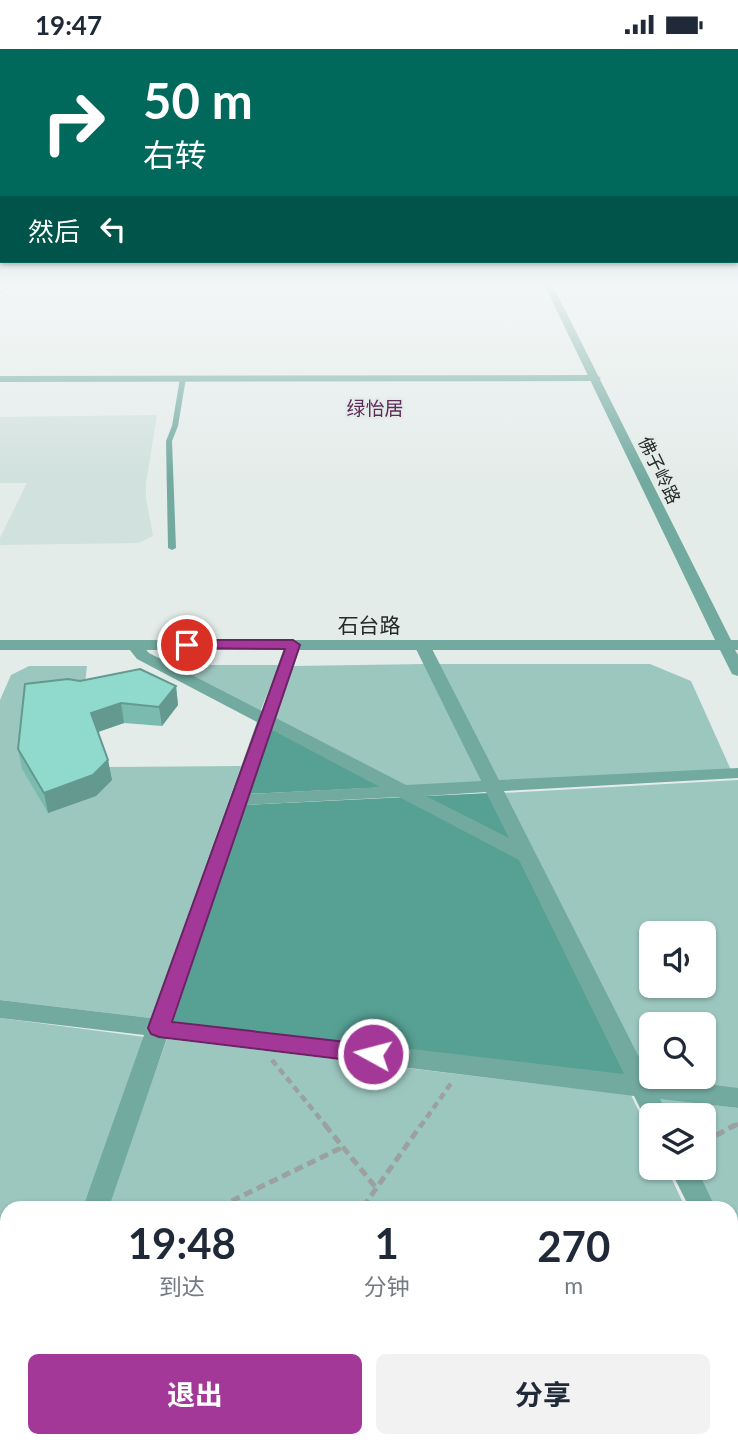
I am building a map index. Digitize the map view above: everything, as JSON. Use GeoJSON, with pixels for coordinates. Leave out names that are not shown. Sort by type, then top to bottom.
{"type":"FeatureCollection","features":[{"type":"Feature","properties":{"kind":"street","name":"佛子岭路"},"geometry":{"type":"LineString","coordinates":[[581,349],[732,645],[738,671]]}},
{"type":"Feature","properties":{"kind":"street"},"geometry":{"type":"LineString","coordinates":[[0,379],[596,378]]}},
{"type":"Feature","properties":{"kind":"street","name":"石台路"},"geometry":{"type":"LineString","coordinates":[[0,645],[732,645]]}},
{"type":"Feature","properties":{"kind":"street"},"geometry":{"type":"LineString","coordinates":[[134,645],[143,656],[527,856]]}},
{"type":"Feature","properties":{"kind":"street"},"geometry":{"type":"LineString","coordinates":[[98,1201],[293,645]]}},
{"type":"Feature","properties":{"kind":"street"},"geometry":{"type":"LineString","coordinates":[[422,645],[639,1080]]}},
{"type":"Feature","properties":{"kind":"street"},"geometry":{"type":"LineString","coordinates":[[239,800],[738,773]]}},
{"type":"Feature","properties":{"kind":"street"},"geometry":{"type":"LineString","coordinates":[[0,1009],[639,1086]]}},
{"type":"Feature","properties":{"kind":"street"},"geometry":{"type":"LineString","coordinates":[[666,1089],[738,1098]]}},
{"type":"Feature","properties":{"kind":"street"},"geometry":{"type":"LineString","coordinates":[[688,1180],[699,1201]]}},
{"type":"Feature","properties":{"kind":"lane"},"geometry":{"type":"LineString","coordinates":[[172,548],[169,441],[175,426],[183,378]]}},
{"type":"Feature","properties":{"kind":"path"},"geometry":{"type":"LineString","coordinates":[[264,1051],[377,1188]]}},
{"type":"Feature","properties":{"kind":"path"},"geometry":{"type":"LineString","coordinates":[[367,1201],[457,1074]]}},
{"type":"Feature","properties":{"kind":"path"},"geometry":{"type":"LineString","coordinates":[[716,1136],[738,1124]]}},
{"type":"Feature","properties":{"kind":"path"},"geometry":{"type":"LineString","coordinates":[[231,1201],[343,1147]]}},
{"type":"Feature","properties":{"kind":"shaded area"},"geometry":{"type":"Polygon","coordinates":[[[157,415],[146,483],[153,536],[139,543],[0,545],[0,538],[27,483],[0,483],[0,417],[157,415]]]}},
{"type":"Feature","properties":{"kind":"shaded area"},"geometry":{"type":"Polygon","coordinates":[[[425,664],[482,783],[400,787],[273,720],[293,666],[425,664]]]}},
{"type":"Feature","properties":{"kind":"shaded area"},"geometry":{"type":"Polygon","coordinates":[[[438,664],[650,664],[691,681],[731,770],[498,782],[438,664]]]}},
{"type":"Feature","properties":{"kind":"shaded area"},"geometry":{"type":"Polygon","coordinates":[[[170,665],[279,665],[260,712],[170,665]]]}},
{"type":"Feature","properties":{"kind":"shaded area"},"geometry":{"type":"Polygon","coordinates":[[[29,666],[87,666],[83,700],[107,767],[241,766],[151,1018],[0,1000],[0,700],[11,675],[29,666]]]}},
{"type":"Feature","properties":{"kind":"shaded area"},"geometry":{"type":"Polygon","coordinates":[[[270,724],[390,787],[247,794],[270,724]]]}},
{"type":"Feature","properties":{"kind":"shaded area"},"geometry":{"type":"Polygon","coordinates":[[[738,780],[738,1091],[716,1088],[716,1012],[639,1012],[639,1066],[503,793],[738,780]]]}},
{"type":"Feature","properties":{"kind":"shaded area"},"geometry":{"type":"Polygon","coordinates":[[[489,793],[626,1075],[173,1022],[245,805],[489,793]]]}},
{"type":"Feature","properties":{"kind":"shaded area"},"geometry":{"type":"Polygon","coordinates":[[[0,1018],[145,1037],[85,1201],[0,1201],[0,1018]]]}},
{"type":"Feature","properties":{"kind":"shaded area"},"geometry":{"type":"Polygon","coordinates":[[[167,1039],[631,1095],[639,1111],[639,1180],[672,1180],[682,1201],[109,1201],[167,1039]]]}},
{"type":"Feature","properties":{"kind":"shaded area"},"geometry":{"type":"Polygon","coordinates":[[[657,1098],[698,1103],[659,1103],[657,1098]]]}},
{"type":"Feature","properties":{"kind":"shaded area"},"geometry":{"type":"Polygon","coordinates":[[[716,1105],[738,1108],[738,1201],[708,1201],[698,1180],[716,1180],[716,1105]]]}},
{"type":"Feature","properties":{"kind":"building"},"geometry":{"type":"Polygon","coordinates":[[[140,669],[176,686],[159,707],[121,703],[91,713],[108,760],[93,775],[44,793],[18,749],[25,684],[68,679],[80,681],[140,669]]]}},
{"type":"Feature","properties":{"kind":"district","name":"绿怡居"},"geometry":{"type":"Point","coordinates":[375,407]}},
{"type":"Feature","properties":{"kind":"route"},"geometry":{"type":"LineString","coordinates":[[187,645],[293,645],[159,1028],[373,1054]]}}]}
